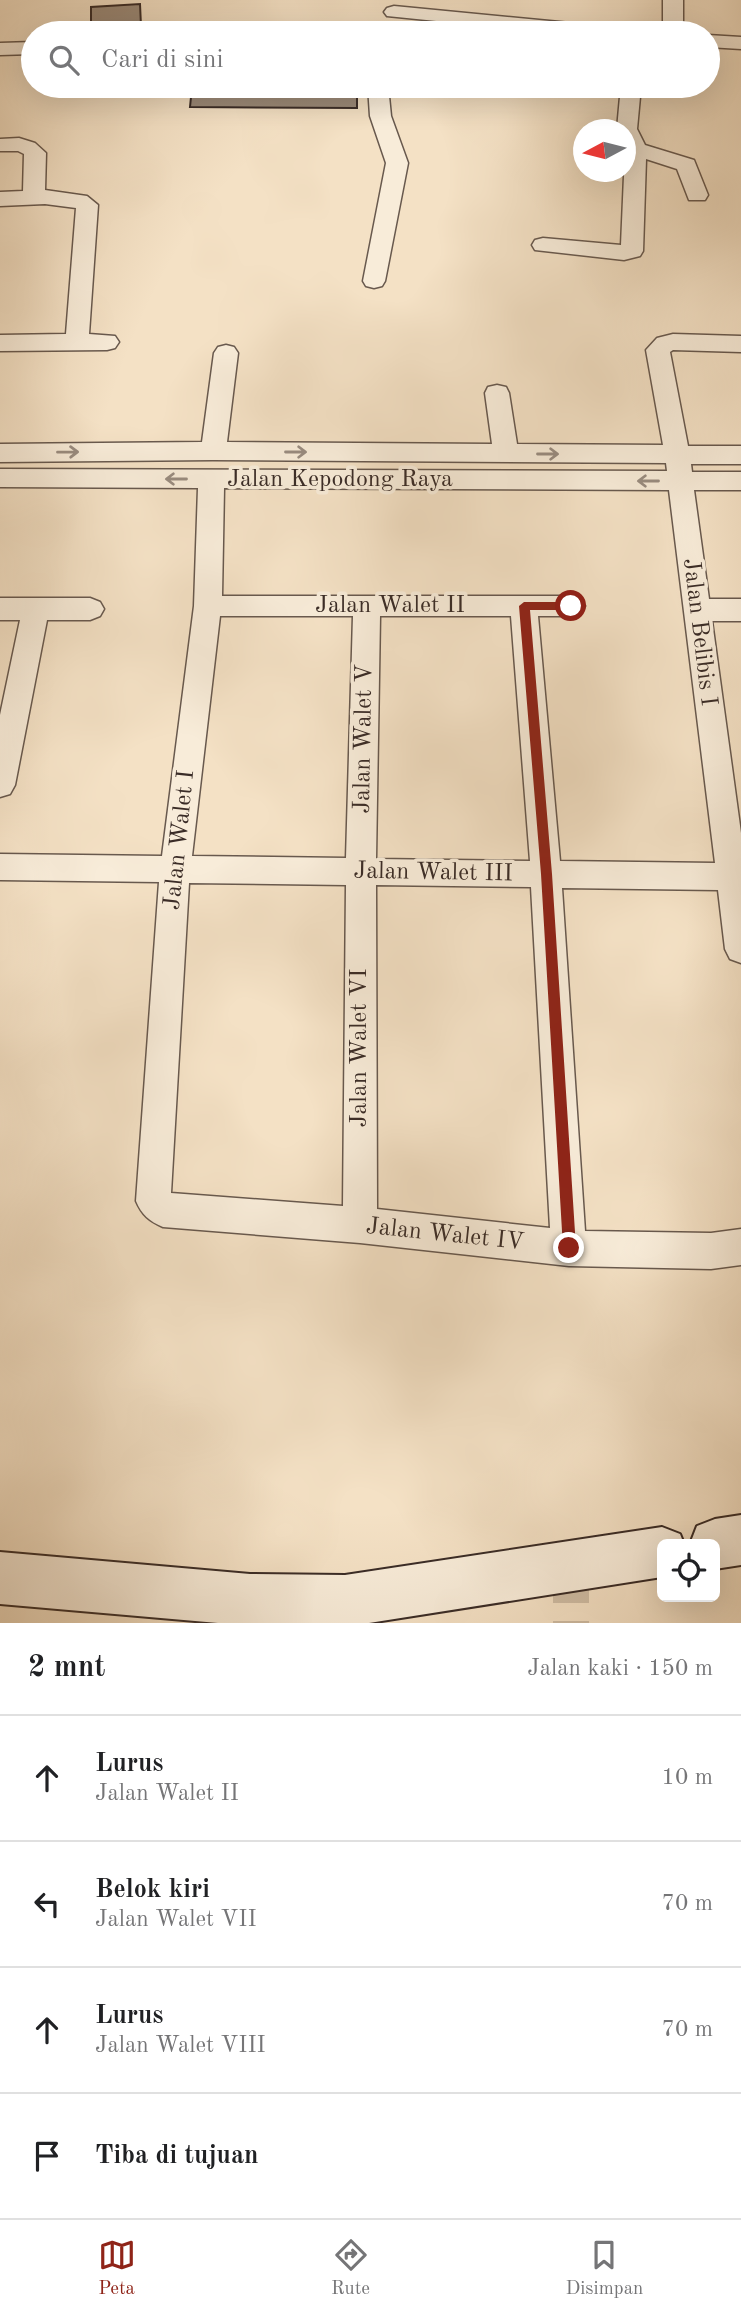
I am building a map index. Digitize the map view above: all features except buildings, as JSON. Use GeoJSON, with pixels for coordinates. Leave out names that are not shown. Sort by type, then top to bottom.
{"type":"FeatureCollection","features":[{"type":"Feature","properties":{"kind":"street"},"geometry":{"type":"LineString","coordinates":[[673,0],[673,21]]}},
{"type":"Feature","properties":{"kind":"street"},"geometry":{"type":"LineString","coordinates":[[393,6],[515,21]]}},
{"type":"Feature","properties":{"kind":"street"},"geometry":{"type":"LineString","coordinates":[[720,42],[741,43]]}},
{"type":"Feature","properties":{"kind":"street"},"geometry":{"type":"LineString","coordinates":[[0,49],[21,48]]}},
{"type":"Feature","properties":{"kind":"street"},"geometry":{"type":"LineString","coordinates":[[374,281],[397,163],[394,146],[379,119],[378,98]]}},
{"type":"Feature","properties":{"kind":"street"},"geometry":{"type":"LineString","coordinates":[[628,119],[630,98]]}},
{"type":"Feature","properties":{"kind":"street"},"geometry":{"type":"LineString","coordinates":[[0,145],[21,145],[31,148],[35,153],[34,197]]}},
{"type":"Feature","properties":{"kind":"street"},"geometry":{"type":"LineString","coordinates":[[636,149],[686,165],[697,195]]}},
{"type":"Feature","properties":{"kind":"street"},"geometry":{"type":"LineString","coordinates":[[543,245],[624,253],[632,251],[635,182]]}},
{"type":"Feature","properties":{"kind":"street"},"geometry":{"type":"LineString","coordinates":[[0,199],[34,197],[77,200],[87,205],[77,342]]}},
{"type":"Feature","properties":{"kind":"street"},"geometry":{"type":"LineString","coordinates":[[0,343],[107,342]]}},
{"type":"Feature","properties":{"kind":"street","name":"Jalan Belibis I"},"geometry":{"type":"LineString","coordinates":[[741,344],[673,342],[661,346],[658,357],[678,468],[696,610],[737,877],[741,949]]}},
{"type":"Feature","properties":{"kind":"street"},"geometry":{"type":"LineString","coordinates":[[213,451],[226,353]]}},
{"type":"Feature","properties":{"kind":"street"},"geometry":{"type":"LineString","coordinates":[[497,393],[506,453]]}},
{"type":"Feature","properties":{"kind":"street","name":"Jalan Kepodong Raya"},"geometry":{"type":"LineString","coordinates":[[0,453],[506,453],[678,468],[741,481]]}},
{"type":"Feature","properties":{"kind":"street","name":"Jalan Kepodong Raya"},"geometry":{"type":"LineString","coordinates":[[0,478],[211,479],[678,468],[741,455]]}},
{"type":"Feature","properties":{"kind":"street","name":"Jalan Walet I"},"geometry":{"type":"LineString","coordinates":[[153,1201],[176,870],[208,606],[211,479]]}},
{"type":"Feature","properties":{"kind":"street","name":"Jalan Walet II"},"geometry":{"type":"LineString","coordinates":[[208,606],[571,606]]}},
{"type":"Feature","properties":{"kind":"street","name":"Jalan Walet V"},"geometry":{"type":"LineString","coordinates":[[361,872],[367,606]]}},
{"type":"Feature","properties":{"kind":"street"},"geometry":{"type":"LineString","coordinates":[[524,606],[546,874],[569,1248]]}},
{"type":"Feature","properties":{"kind":"street"},"geometry":{"type":"LineString","coordinates":[[0,609],[90,610]]}},
{"type":"Feature","properties":{"kind":"street"},"geometry":{"type":"LineString","coordinates":[[0,785],[36,609]]}},
{"type":"Feature","properties":{"kind":"street"},"geometry":{"type":"LineString","coordinates":[[696,610],[741,610]]}},
{"type":"Feature","properties":{"kind":"street","name":"Jalan Walet III"},"geometry":{"type":"LineString","coordinates":[[0,867],[737,877]]}},
{"type":"Feature","properties":{"kind":"street","name":"Jalan Walet VI"},"geometry":{"type":"LineString","coordinates":[[360,1225],[361,872]]}},
{"type":"Feature","properties":{"kind":"street","name":"Jalan Walet IV"},"geometry":{"type":"LineString","coordinates":[[153,1201],[163,1210],[360,1225],[569,1248],[711,1251],[741,1247]]}},
{"type":"Feature","properties":{"kind":"street"},"geometry":{"type":"LineString","coordinates":[[720,1543],[741,1540]]}},
{"type":"Feature","properties":{"kind":"street"},"geometry":{"type":"LineString","coordinates":[[0,1578],[250,1600],[345,1601],[657,1553]]}},
{"type":"Feature","properties":{"kind":"tunnel"},"geometry":{"type":"LineString","coordinates":[[571,1567],[571,1623]]}},
{"type":"Feature","properties":{"kind":"route"},"geometry":{"type":"LineString","coordinates":[[569,1248],[546,874],[524,606],[571,606]]}}]}
